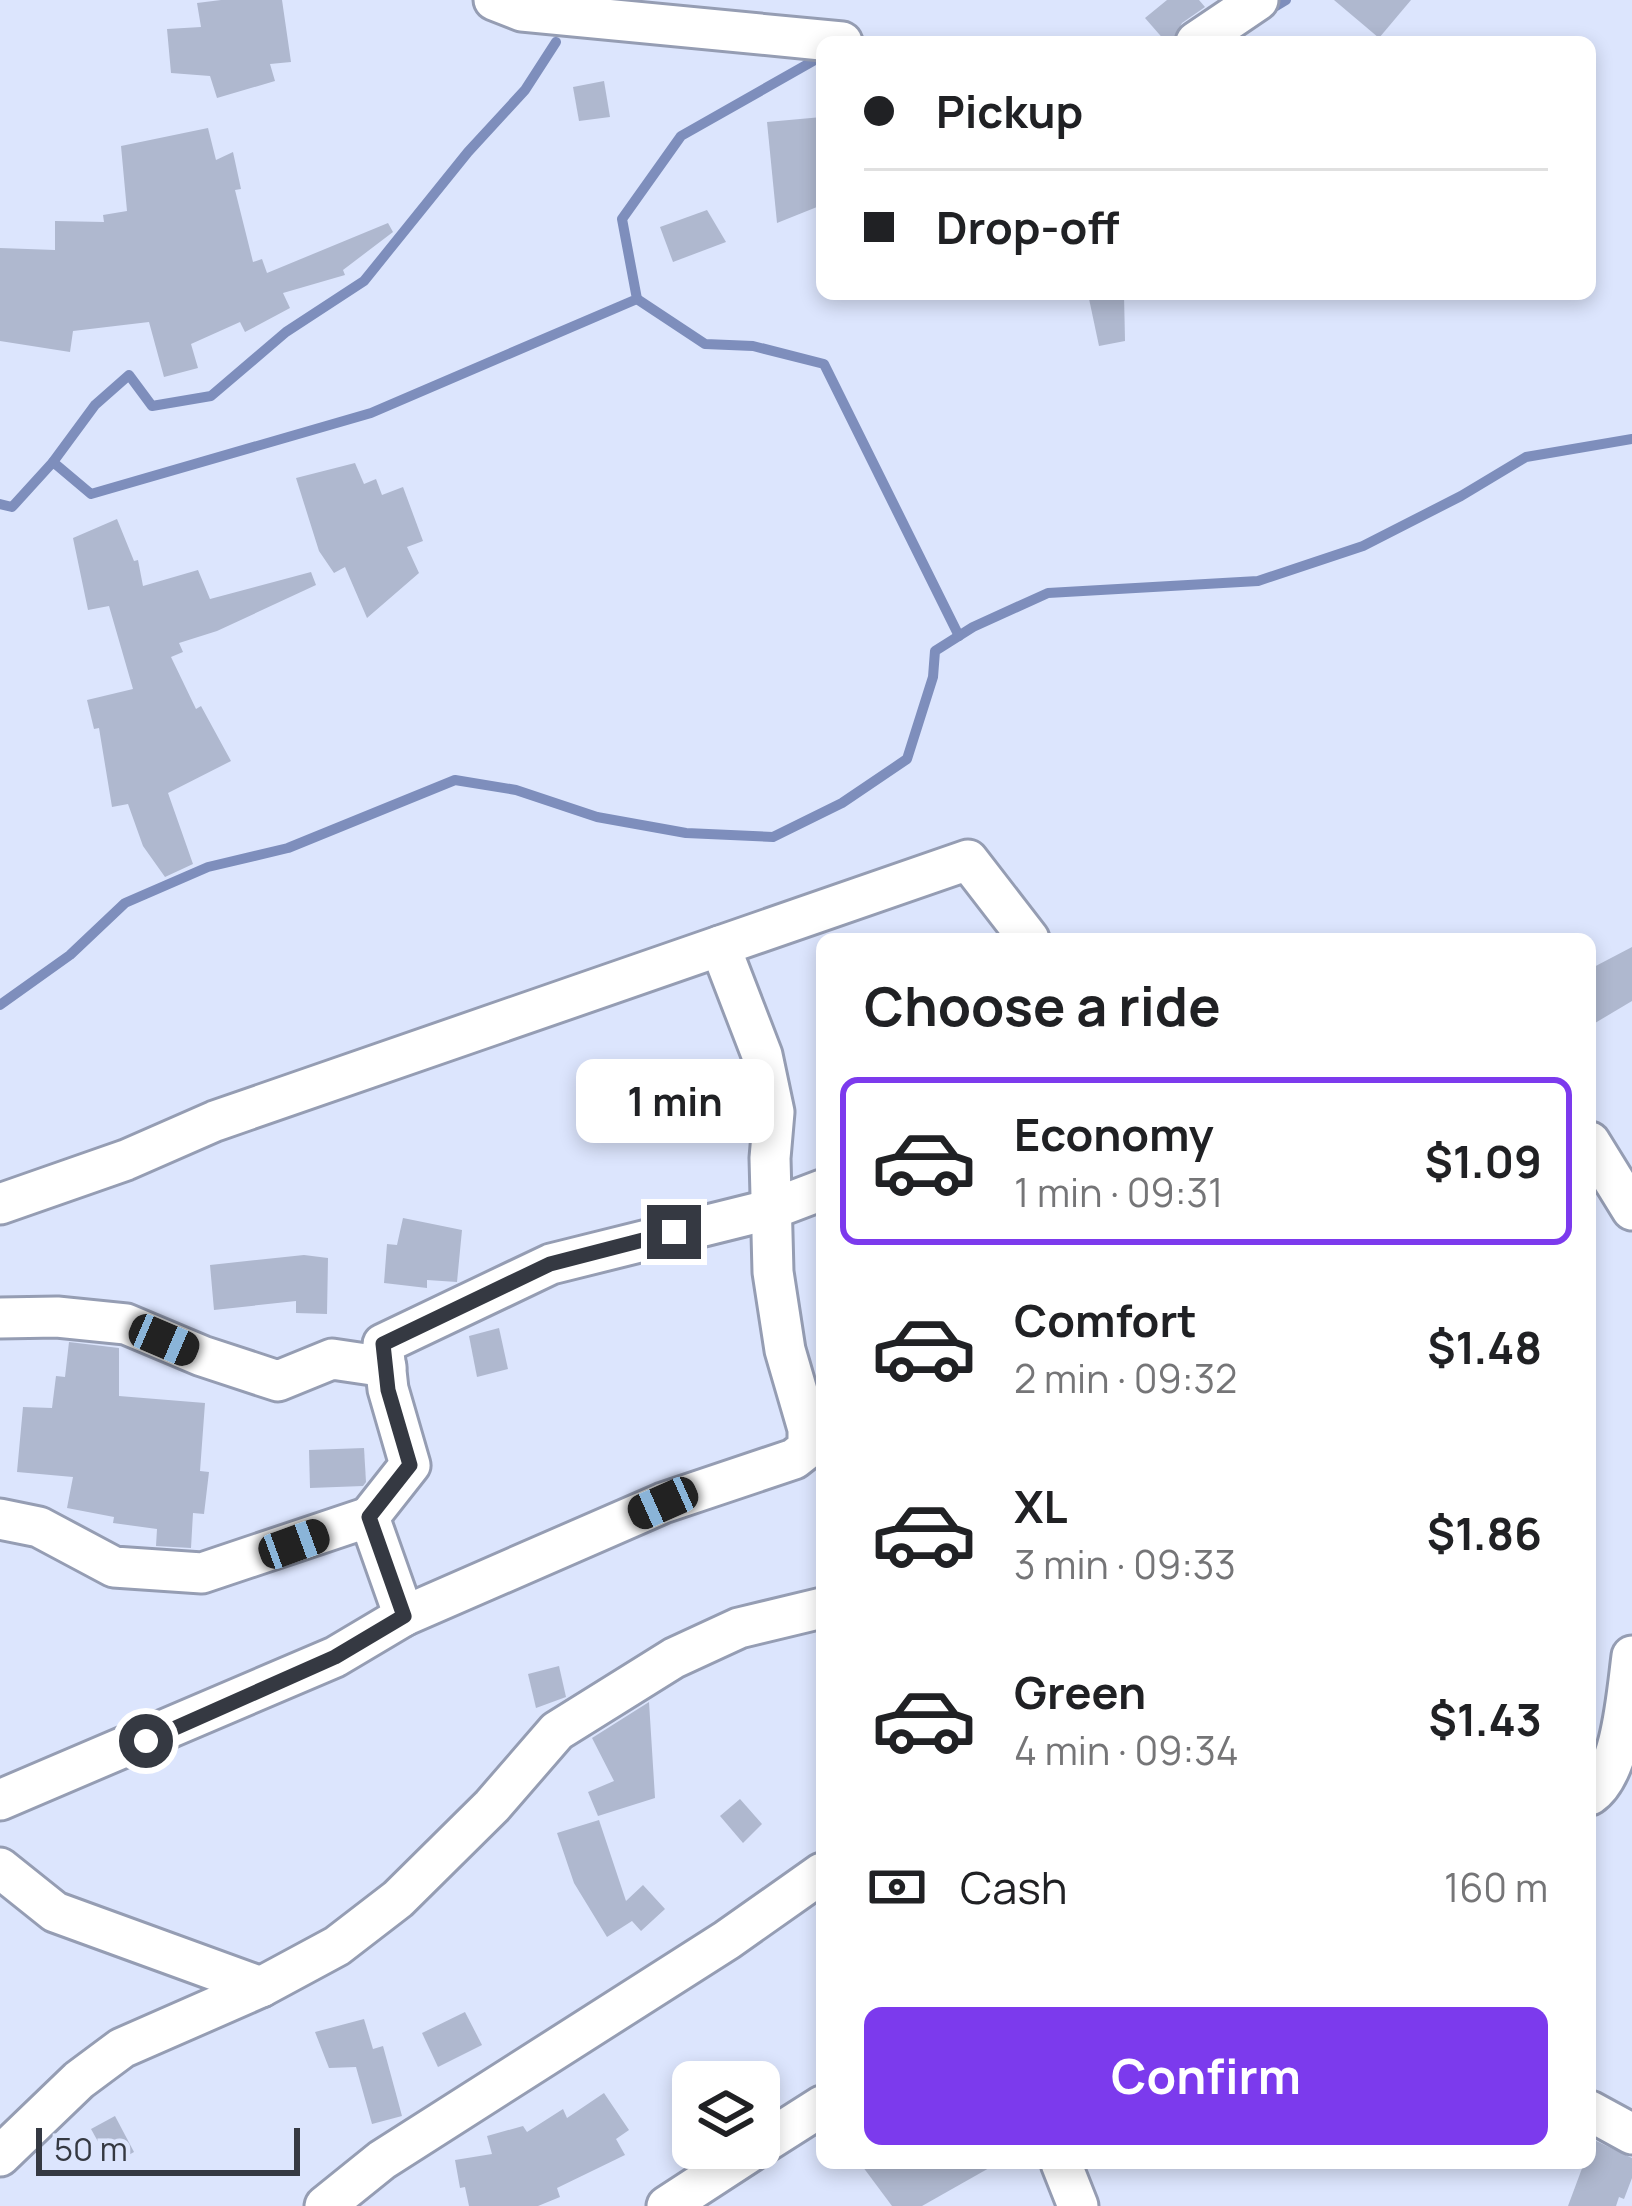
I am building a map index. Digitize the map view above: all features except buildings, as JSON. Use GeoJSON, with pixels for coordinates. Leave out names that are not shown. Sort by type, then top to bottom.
{"type":"FeatureCollection","features":[{"type":"Feature","properties":{"kind":"street"},"geometry":{"type":"LineString","coordinates":[[494,0],[521,10],[816,39]]}},
{"type":"Feature","properties":{"kind":"street"},"geometry":{"type":"LineString","coordinates":[[1205,36],[1258,0]]}},
{"type":"Feature","properties":{"kind":"street"},"geometry":{"type":"LineString","coordinates":[[0,1204],[126,1160],[214,1121],[968,860],[1024,933]]}},
{"type":"Feature","properties":{"kind":"street"},"geometry":{"type":"LineString","coordinates":[[0,1800],[335,1657],[404,1616],[663,1503],[794,1459],[808,1448],[808,1429],[785,1350],[773,1272],[774,1112],[762,1054],[720,946]]}},
{"type":"Feature","properties":{"kind":"street"},"geometry":{"type":"LineString","coordinates":[[1596,1152],[1632,1210]]}},
{"type":"Feature","properties":{"kind":"street"},"geometry":{"type":"LineString","coordinates":[[0,1519],[39,1527],[114,1568],[202,1573],[369,1517],[410,1465],[388,1390],[383,1344],[550,1264],[772,1209],[816,1192]]}},
{"type":"Feature","properties":{"kind":"street"},"geometry":{"type":"LineString","coordinates":[[0,1318],[57,1317],[126,1324],[278,1382],[332,1359],[386,1367]]}},
{"type":"Feature","properties":{"kind":"street"},"geometry":{"type":"LineString","coordinates":[[369,1517],[404,1616]]}},
{"type":"Feature","properties":{"kind":"street"},"geometry":{"type":"LineString","coordinates":[[0,2156],[80,2080],[122,2048],[261,1987],[337,1946],[398,1899],[492,1806],[557,1731],[674,1658],[740,1628],[816,1609]]}},
{"type":"Feature","properties":{"kind":"street"},"geometry":{"type":"LineString","coordinates":[[1596,1791],[1603,1786],[1624,1716],[1632,1656]]}},
{"type":"Feature","properties":{"kind":"street"},"geometry":{"type":"LineString","coordinates":[[0,1868],[56,1912],[261,1987]]}},
{"type":"Feature","properties":{"kind":"street"},"geometry":{"type":"LineString","coordinates":[[326,2206],[382,2160],[727,1940],[816,1877]]}},
{"type":"Feature","properties":{"kind":"street"},"geometry":{"type":"LineString","coordinates":[[780,2133],[816,2110]]}},
{"type":"Feature","properties":{"kind":"street"},"geometry":{"type":"LineString","coordinates":[[1596,2114],[1632,2134]]}},
{"type":"Feature","properties":{"kind":"street"},"geometry":{"type":"LineString","coordinates":[[668,2206],[724,2169]]}},
{"type":"Feature","properties":{"kind":"street"},"geometry":{"type":"LineString","coordinates":[[1063,2169],[1078,2206]]}},
{"type":"Feature","properties":{"kind":"waterway"},"geometry":{"type":"LineString","coordinates":[[1266,12],[1286,0]]}},
{"type":"Feature","properties":{"kind":"waterway"},"geometry":{"type":"LineString","coordinates":[[53,462],[95,405],[129,375],[152,406],[211,396],[286,332],[364,281],[468,152],[525,90],[556,42]]}},
{"type":"Feature","properties":{"kind":"waterway"},"geometry":{"type":"LineString","coordinates":[[0,504],[12,507],[53,462],[91,494],[371,413],[637,299],[622,219],[681,136],[816,59]]}},
{"type":"Feature","properties":{"kind":"waterway"},"geometry":{"type":"LineString","coordinates":[[637,299],[705,344],[753,346],[824,364],[959,636]]}},
{"type":"Feature","properties":{"kind":"waterway"},"geometry":{"type":"LineString","coordinates":[[0,1005],[70,955],[125,903],[208,867],[288,848],[455,780],[516,790],[597,817],[686,833],[773,837],[842,803],[907,759],[933,677],[935,651],[973,627],[1048,593],[1258,581],[1363,546],[1526,457],[1632,439]]}},
{"type":"Feature","properties":{"kind":"route"},"geometry":{"type":"LineString","coordinates":[[146,1741],[335,1657],[404,1616],[369,1517],[410,1465],[388,1390],[383,1344],[550,1264],[674,1232]]}}]}
